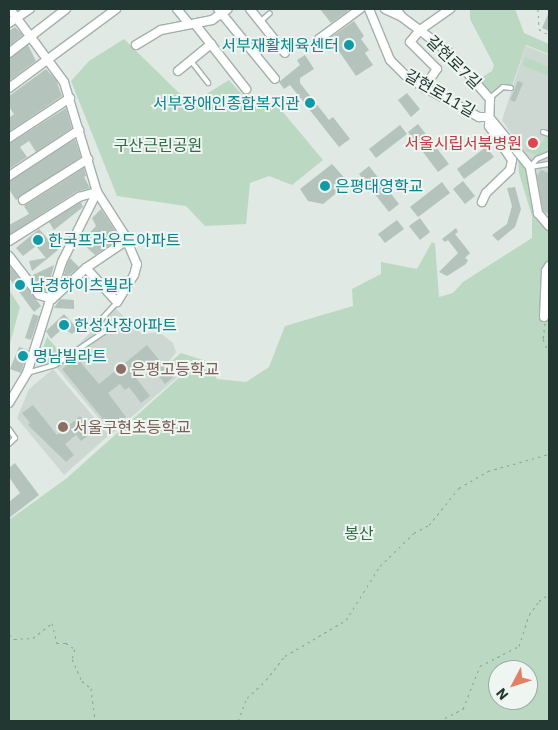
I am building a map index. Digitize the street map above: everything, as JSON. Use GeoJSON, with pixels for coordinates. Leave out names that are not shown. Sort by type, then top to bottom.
{"type":"FeatureCollection","features":[{"type":"Feature","properties":{"kind":"street"},"geometry":{"type":"LineString","coordinates":[[10,9],[64,82],[80,130],[96,192],[126,240],[137,264],[134,275],[117,302],[86,268]]}},
{"type":"Feature","properties":{"kind":"street"},"geometry":{"type":"LineString","coordinates":[[9,23],[30,9]]}},
{"type":"Feature","properties":{"kind":"street"},"geometry":{"type":"LineString","coordinates":[[9,53],[66,9]]}},
{"type":"Feature","properties":{"kind":"street"},"geometry":{"type":"LineString","coordinates":[[9,88],[49,61],[116,9]]}},
{"type":"Feature","properties":{"kind":"street"},"geometry":{"type":"LineString","coordinates":[[177,9],[211,44],[246,88]]}},
{"type":"Feature","properties":{"kind":"street"},"geometry":{"type":"LineString","coordinates":[[250,9],[285,53]]}},
{"type":"Feature","properties":{"kind":"street"},"geometry":{"type":"LineString","coordinates":[[319,39],[360,9]]}},
{"type":"Feature","properties":{"kind":"street","name":"갈현로11길"},"geometry":{"type":"LineString","coordinates":[[369,9],[390,60],[408,79],[479,117],[489,117]]}},
{"type":"Feature","properties":{"kind":"street"},"geometry":{"type":"LineString","coordinates":[[385,9],[402,17]]}},
{"type":"Feature","properties":{"kind":"street","name":"갈현로7길"},"geometry":{"type":"LineString","coordinates":[[396,9],[402,17],[450,53],[490,98],[489,117]]}},
{"type":"Feature","properties":{"kind":"street"},"geometry":{"type":"LineString","coordinates":[[424,88],[437,69],[410,42],[420,30],[450,9]]}},
{"type":"Feature","properties":{"kind":"street"},"geometry":{"type":"LineString","coordinates":[[136,45],[161,30],[212,20],[223,10],[276,78]]}},
{"type":"Feature","properties":{"kind":"street"},"geometry":{"type":"LineString","coordinates":[[178,71],[211,44]]}},
{"type":"Feature","properties":{"kind":"street"},"geometry":{"type":"LineString","coordinates":[[9,138],[70,98]]}},
{"type":"Feature","properties":{"kind":"street"},"geometry":{"type":"LineString","coordinates":[[489,117],[530,166],[538,213],[548,224]]}},
{"type":"Feature","properties":{"kind":"street"},"geometry":{"type":"LineString","coordinates":[[482,202],[486,193],[510,170],[512,160],[491,130],[489,117]]}},
{"type":"Feature","properties":{"kind":"street"},"geometry":{"type":"LineString","coordinates":[[9,176],[80,130]]}},
{"type":"Feature","properties":{"kind":"street"},"geometry":{"type":"LineString","coordinates":[[23,200],[88,159]]}},
{"type":"Feature","properties":{"kind":"street"},"geometry":{"type":"LineString","coordinates":[[9,241],[79,197],[96,192]]}},
{"type":"Feature","properties":{"kind":"street"},"geometry":{"type":"LineString","coordinates":[[9,403],[27,373],[52,299],[62,262],[96,192]]}},
{"type":"Feature","properties":{"kind":"street"},"geometry":{"type":"LineString","coordinates":[[52,299],[86,268],[126,240]]}},
{"type":"Feature","properties":{"kind":"street"},"geometry":{"type":"LineString","coordinates":[[9,256],[39,295],[52,299]]}},
{"type":"Feature","properties":{"kind":"street"},"geometry":{"type":"LineString","coordinates":[[544,317],[546,271],[549,266]]}},
{"type":"Feature","properties":{"kind":"lane"},"geometry":{"type":"LineString","coordinates":[[260,22],[270,13]]}},
{"type":"Feature","properties":{"kind":"lane"},"geometry":{"type":"LineString","coordinates":[[190,61],[208,83]]}},
{"type":"Feature","properties":{"kind":"lane"},"geometry":{"type":"LineString","coordinates":[[490,98],[503,87],[511,88]]}},
{"type":"Feature","properties":{"kind":"lane"},"geometry":{"type":"LineString","coordinates":[[543,132],[549,134]]}},
{"type":"Feature","properties":{"kind":"lane"},"geometry":{"type":"LineString","coordinates":[[530,166],[537,159],[549,154]]}},
{"type":"Feature","properties":{"kind":"lane"},"geometry":{"type":"LineString","coordinates":[[530,166],[549,164]]}},
{"type":"Feature","properties":{"kind":"lane"},"geometry":{"type":"LineString","coordinates":[[95,326],[117,302]]}},
{"type":"Feature","properties":{"kind":"lane"},"geometry":{"type":"LineString","coordinates":[[27,373],[55,365],[110,328]]}},
{"type":"Feature","properties":{"kind":"lane"},"geometry":{"type":"LineString","coordinates":[[9,410],[15,392]]}},
{"type":"Feature","properties":{"kind":"lane"},"geometry":{"type":"LineString","coordinates":[[9,429],[15,438],[9,444]]}},
{"type":"Feature","properties":{"kind":"path"},"geometry":{"type":"LineString","coordinates":[[538,9],[539,29],[549,35]]}},
{"type":"Feature","properties":{"kind":"path"},"geometry":{"type":"LineString","coordinates":[[544,317],[543,339],[549,353]]}},
{"type":"Feature","properties":{"kind":"path"},"geometry":{"type":"LineString","coordinates":[[238,721],[247,698],[266,680],[285,656],[346,620],[380,566],[414,533],[429,525],[459,488],[488,471],[549,454]]}},
{"type":"Feature","properties":{"kind":"path"},"geometry":{"type":"LineString","coordinates":[[439,721],[463,709],[480,666],[519,646],[529,615],[539,600],[549,594]]}},
{"type":"Feature","properties":{"kind":"path"},"geometry":{"type":"LineString","coordinates":[[9,634],[14,639],[33,638],[52,624],[57,644],[66,644],[75,649],[72,659],[82,681],[91,688],[95,721]]}},
{"type":"Feature","properties":{"kind":"shaded area","name":"서울시립서북병원"},"geometry":{"type":"Polygon","coordinates":[[[526,46],[549,55],[548,215],[540,213],[533,166],[502,120],[526,46]]]}},
{"type":"Feature","properties":{"kind":"shaded area"},"geometry":{"type":"Polygon","coordinates":[[[115,308],[142,334],[159,332],[173,343],[176,352],[169,361],[181,374],[112,434],[56,367],[115,308]]]}},
{"type":"Feature","properties":{"kind":"shaded area","name":"서울구현초등학교"},"geometry":{"type":"Polygon","coordinates":[[[53,369],[109,435],[64,475],[17,418],[29,389],[53,369]]]}},
{"type":"Feature","properties":{"kind":"green space"},"geometry":{"type":"Polygon","coordinates":[[[470,9],[515,9],[524,33],[549,44],[549,54],[526,45],[512,86],[503,85],[490,96],[479,79],[492,71],[494,65],[470,19],[470,9]]]}},
{"type":"Feature","properties":{"kind":"green space","name":"구산근린공원"},"geometry":{"type":"Polygon","coordinates":[[[124,39],[179,93],[197,100],[229,80],[253,107],[277,105],[323,160],[292,185],[269,176],[250,183],[246,224],[205,226],[186,206],[117,196],[71,81],[89,61],[124,39]]]}},
{"type":"Feature","properties":{"kind":"green space"},"geometry":{"type":"Polygon","coordinates":[[[525,57],[549,67],[549,76],[522,65],[525,57]]]}},
{"type":"Feature","properties":{"kind":"green space"},"geometry":{"type":"Polygon","coordinates":[[[545,136],[549,138],[547,153],[540,156],[526,151],[529,138],[542,144],[545,136]]]}},
{"type":"Feature","properties":{"kind":"green space","name":"봉산"},"geometry":{"type":"Polygon","coordinates":[[[518,157],[531,175],[536,215],[549,223],[549,721],[9,721],[9,520],[67,478],[183,374],[172,361],[181,353],[206,361],[217,379],[246,382],[269,367],[285,326],[353,306],[352,289],[381,274],[381,262],[417,269],[432,242],[435,244],[439,297],[453,293],[463,282],[532,238],[532,216],[519,173],[518,157]]]}},
{"type":"Feature","properties":{"kind":"green space"},"geometry":{"type":"Polygon","coordinates":[[[9,290],[20,307],[9,347],[9,290]]]}},
{"type":"Feature","properties":{"kind":"green space"},"geometry":{"type":"Polygon","coordinates":[[[47,337],[62,354],[45,369],[40,356],[47,337]]]}},
{"type":"Feature","properties":{"kind":"building"},"geometry":{"type":"Polygon","coordinates":[[[320,9],[346,9],[348,11],[331,23],[320,9]]]}},
{"type":"Feature","properties":{"kind":"building"},"geometry":{"type":"Polygon","coordinates":[[[549,12],[549,31],[542,28],[549,12]]]}},
{"type":"Feature","properties":{"kind":"building","name":"서부재활체육센터"},"geometry":{"type":"Polygon","coordinates":[[[354,21],[364,36],[361,39],[369,50],[365,53],[373,65],[356,76],[330,38],[354,21]]]}},
{"type":"Feature","properties":{"kind":"building"},"geometry":{"type":"Polygon","coordinates":[[[15,27],[23,35],[9,46],[9,31],[15,27]]]}},
{"type":"Feature","properties":{"kind":"building"},"geometry":{"type":"Polygon","coordinates":[[[28,45],[36,61],[9,81],[9,59],[28,45]]]}},
{"type":"Feature","properties":{"kind":"building","name":"서부장애인종합복지관"},"geometry":{"type":"Polygon","coordinates":[[[305,55],[314,69],[300,78],[300,83],[329,120],[333,117],[350,139],[339,147],[290,85],[284,89],[279,82],[300,65],[297,60],[305,55]]]}},
{"type":"Feature","properties":{"kind":"building"},"geometry":{"type":"Polygon","coordinates":[[[46,69],[56,80],[62,96],[10,131],[9,118],[14,114],[9,107],[9,96],[46,69]]]}},
{"type":"Feature","properties":{"kind":"building"},"geometry":{"type":"Polygon","coordinates":[[[518,81],[523,83],[515,102],[510,100],[518,81]]]}},
{"type":"Feature","properties":{"kind":"building"},"geometry":{"type":"Polygon","coordinates":[[[407,93],[420,109],[411,117],[398,100],[407,93]]]}},
{"type":"Feature","properties":{"kind":"building"},"geometry":{"type":"Polygon","coordinates":[[[66,108],[72,128],[36,152],[29,141],[20,147],[27,157],[9,169],[9,144],[66,108]]]}},
{"type":"Feature","properties":{"kind":"building"},"geometry":{"type":"Polygon","coordinates":[[[418,124],[449,164],[438,172],[408,132],[418,124]]]}},
{"type":"Feature","properties":{"kind":"building"},"geometry":{"type":"Polygon","coordinates":[[[400,125],[407,134],[376,158],[369,149],[400,125]]]}},
{"type":"Feature","properties":{"kind":"building"},"geometry":{"type":"Polygon","coordinates":[[[75,139],[81,157],[16,200],[9,189],[9,182],[75,139]]]}},
{"type":"Feature","properties":{"kind":"building"},"geometry":{"type":"Polygon","coordinates":[[[486,147],[494,157],[464,179],[457,169],[486,147]]]}},
{"type":"Feature","properties":{"kind":"building","name":"은평대영학교"},"geometry":{"type":"Polygon","coordinates":[[[332,164],[349,183],[323,204],[308,201],[300,189],[332,164]]]}},
{"type":"Feature","properties":{"kind":"building"},"geometry":{"type":"Polygon","coordinates":[[[369,166],[399,204],[389,212],[359,174],[369,166]]]}},
{"type":"Feature","properties":{"kind":"building"},"geometry":{"type":"Polygon","coordinates":[[[84,168],[86,176],[84,177],[90,188],[76,192],[9,235],[9,225],[29,214],[24,206],[84,168]]]}},
{"type":"Feature","properties":{"kind":"building"},"geometry":{"type":"Polygon","coordinates":[[[541,170],[549,173],[549,214],[543,211],[537,176],[541,170]]]}},
{"type":"Feature","properties":{"kind":"building"},"geometry":{"type":"Polygon","coordinates":[[[463,181],[475,196],[465,204],[453,189],[463,181]]]}},
{"type":"Feature","properties":{"kind":"building"},"geometry":{"type":"Polygon","coordinates":[[[442,182],[450,193],[418,217],[410,207],[442,182]]]}},
{"type":"Feature","properties":{"kind":"building"},"geometry":{"type":"Polygon","coordinates":[[[515,187],[521,209],[515,227],[498,241],[492,235],[507,224],[512,206],[507,188],[515,187]]]}},
{"type":"Feature","properties":{"kind":"building"},"geometry":{"type":"Polygon","coordinates":[[[81,202],[83,207],[54,230],[49,222],[81,202]]]}},
{"type":"Feature","properties":{"kind":"building"},"geometry":{"type":"Polygon","coordinates":[[[101,209],[120,238],[95,255],[81,242],[96,226],[92,218],[101,209]]]}},
{"type":"Feature","properties":{"kind":"building"},"geometry":{"type":"Polygon","coordinates":[[[420,218],[430,232],[420,240],[409,226],[420,218]]]}},
{"type":"Feature","properties":{"kind":"building"},"geometry":{"type":"Polygon","coordinates":[[[397,220],[404,229],[385,243],[378,234],[397,220]]]}},
{"type":"Feature","properties":{"kind":"building"},"geometry":{"type":"Polygon","coordinates":[[[456,228],[458,232],[455,234],[470,253],[465,258],[468,260],[466,264],[447,276],[439,272],[458,253],[448,240],[445,242],[442,239],[456,228]]]}},
{"type":"Feature","properties":{"kind":"building","name":"한국프라우드아파트"},"geometry":{"type":"Polygon","coordinates":[[[39,229],[58,250],[32,271],[29,261],[46,258],[36,246],[23,256],[16,248],[39,229]]]}},
{"type":"Feature","properties":{"kind":"building"},"geometry":{"type":"Polygon","coordinates":[[[70,258],[79,267],[62,281],[67,264],[70,258]]]}},
{"type":"Feature","properties":{"kind":"building","name":"남경하이츠빌라"},"geometry":{"type":"Polygon","coordinates":[[[9,265],[41,306],[34,312],[9,278],[9,265]]]}},
{"type":"Feature","properties":{"kind":"building"},"geometry":{"type":"Polygon","coordinates":[[[54,265],[47,291],[42,290],[45,278],[36,282],[33,275],[54,265]]]}},
{"type":"Feature","properties":{"kind":"building"},"geometry":{"type":"Polygon","coordinates":[[[60,299],[74,300],[74,309],[54,308],[60,299]]]}},
{"type":"Feature","properties":{"kind":"building"},"geometry":{"type":"Polygon","coordinates":[[[33,314],[39,316],[31,340],[25,338],[33,314]]]}},
{"type":"Feature","properties":{"kind":"building","name":"한성산장아파트"},"geometry":{"type":"Polygon","coordinates":[[[64,314],[78,329],[72,334],[63,328],[51,339],[46,331],[64,314]]]}},
{"type":"Feature","properties":{"kind":"building","name":"은평고등학교"},"geometry":{"type":"Polygon","coordinates":[[[147,345],[173,377],[165,384],[154,370],[151,373],[144,365],[133,374],[150,396],[141,403],[129,387],[125,390],[120,384],[108,393],[126,417],[111,429],[62,369],[76,357],[99,384],[147,345]]]}},
{"type":"Feature","properties":{"kind":"building","name":"명남빌라트"},"geometry":{"type":"Polygon","coordinates":[[[19,347],[28,350],[21,373],[10,369],[19,347]]]}},
{"type":"Feature","properties":{"kind":"building"},"geometry":{"type":"Polygon","coordinates":[[[33,405],[57,435],[80,416],[93,432],[81,441],[76,435],[65,444],[74,455],[66,462],[28,425],[30,423],[22,413],[33,405]]]}},
{"type":"Feature","properties":{"kind":"building"},"geometry":{"type":"Polygon","coordinates":[[[15,463],[39,495],[9,518],[9,502],[20,493],[9,477],[9,468],[15,463]]]}},
{"type":"Feature","properties":{"kind":"place","name":"서부재활체육센터"},"geometry":{"type":"Point","coordinates":[349,45]}},
{"type":"Feature","properties":{"kind":"place","name":"서부장애인종합복지관"},"geometry":{"type":"Point","coordinates":[310,103]}},
{"type":"Feature","properties":{"kind":"place","name":"서울시립서북병원"},"geometry":{"type":"Point","coordinates":[533,143]}},
{"type":"Feature","properties":{"kind":"place","name":"은평대영학교"},"geometry":{"type":"Point","coordinates":[325,186]}},
{"type":"Feature","properties":{"kind":"place","name":"한국프라우드아파트"},"geometry":{"type":"Point","coordinates":[38,240]}},
{"type":"Feature","properties":{"kind":"place","name":"남경하이츠빌라"},"geometry":{"type":"Point","coordinates":[20,285]}},
{"type":"Feature","properties":{"kind":"place","name":"한성산장아파트"},"geometry":{"type":"Point","coordinates":[64,325]}},
{"type":"Feature","properties":{"kind":"place","name":"명남빌라트"},"geometry":{"type":"Point","coordinates":[23,356]}},
{"type":"Feature","properties":{"kind":"place","name":"은평고등학교"},"geometry":{"type":"Point","coordinates":[121,369]}},
{"type":"Feature","properties":{"kind":"place","name":"서울구현초등학교"},"geometry":{"type":"Point","coordinates":[63,427]}}]}
